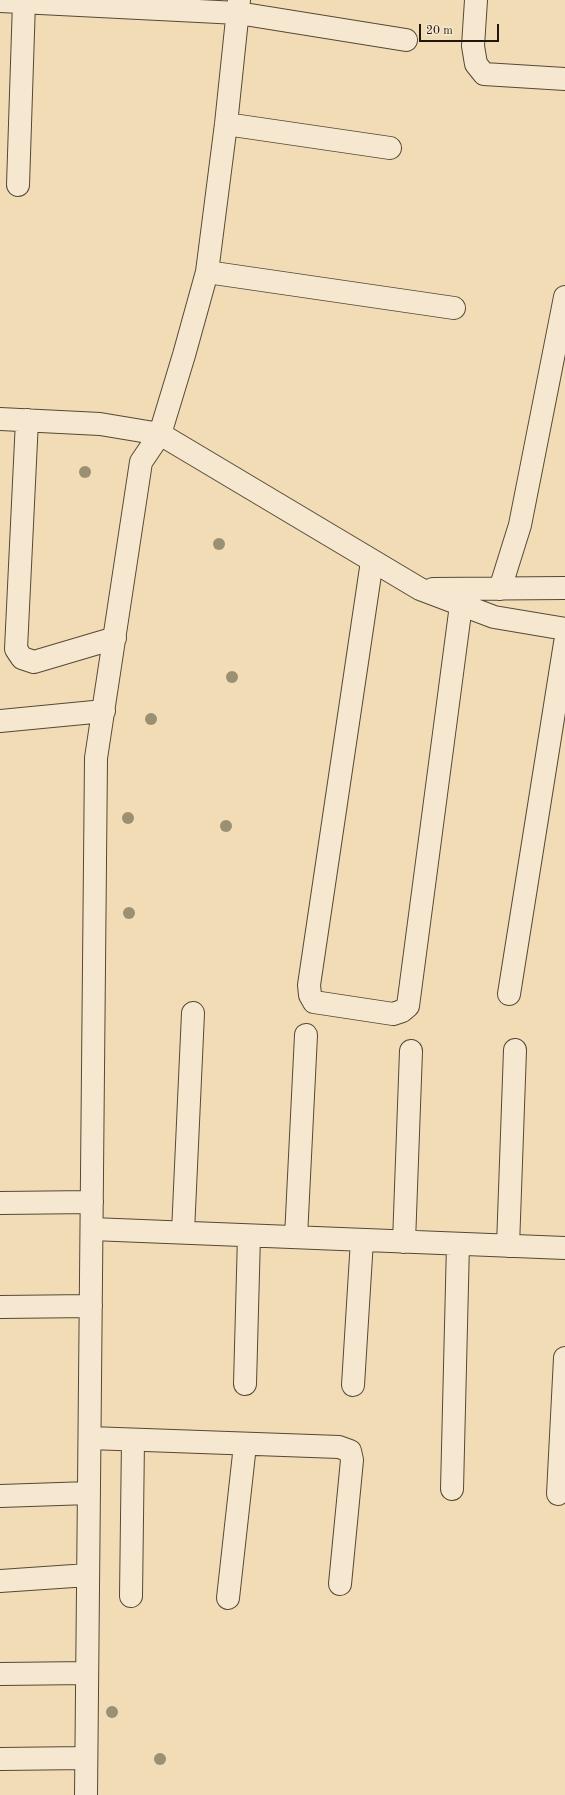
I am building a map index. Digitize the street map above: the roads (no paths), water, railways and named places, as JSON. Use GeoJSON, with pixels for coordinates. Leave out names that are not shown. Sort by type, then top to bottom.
{"type":"FeatureCollection","features":[{"type":"Feature","properties":{"kind":"street"},"geometry":{"type":"LineString","coordinates":[[476,0],[473,46],[476,64],[484,74],[565,78]]}},
{"type":"Feature","properties":{"kind":"street"},"geometry":{"type":"LineString","coordinates":[[0,1],[238,6],[406,40]]}},
{"type":"Feature","properties":{"kind":"street"},"geometry":{"type":"LineString","coordinates":[[18,185],[24,2]]}},
{"type":"Feature","properties":{"kind":"street"},"geometry":{"type":"LineString","coordinates":[[86,1795],[96,758],[141,462],[160,434],[207,272],[226,124],[238,6]]}},
{"type":"Feature","properties":{"kind":"street"},"geometry":{"type":"LineString","coordinates":[[226,124],[390,148]]}},
{"type":"Feature","properties":{"kind":"street"},"geometry":{"type":"LineString","coordinates":[[207,272],[454,308]]}},
{"type":"Feature","properties":{"kind":"street"},"geometry":{"type":"LineString","coordinates":[[500,589],[520,525],[565,297]]}},
{"type":"Feature","properties":{"kind":"street"},"geometry":{"type":"LineString","coordinates":[[0,419],[100,424],[160,434],[420,589],[494,617],[564,633],[509,994]]}},
{"type":"Feature","properties":{"kind":"street"},"geometry":{"type":"LineString","coordinates":[[27,420],[16,649],[22,658],[34,662],[114,638]]}},
{"type":"Feature","properties":{"kind":"street"},"geometry":{"type":"LineString","coordinates":[[372,561],[309,984],[310,995],[314,1002],[393,1014],[402,1011],[408,1006],[461,605]]}},
{"type":"Feature","properties":{"kind":"street"},"geometry":{"type":"LineString","coordinates":[[420,589],[565,588]]}},
{"type":"Feature","properties":{"kind":"street"},"geometry":{"type":"LineString","coordinates":[[0,720],[104,711]]}},
{"type":"Feature","properties":{"kind":"street"},"geometry":{"type":"LineString","coordinates":[[183,1232],[193,1014]]}},
{"type":"Feature","properties":{"kind":"street"},"geometry":{"type":"LineString","coordinates":[[296,1237],[306,1035]]}},
{"type":"Feature","properties":{"kind":"street"},"geometry":{"type":"LineString","coordinates":[[508,1246],[515,1050]]}},
{"type":"Feature","properties":{"kind":"street"},"geometry":{"type":"LineString","coordinates":[[404,1242],[411,1051]]}},
{"type":"Feature","properties":{"kind":"street"},"geometry":{"type":"LineString","coordinates":[[0,1203],[92,1202]]}},
{"type":"Feature","properties":{"kind":"street"},"geometry":{"type":"LineString","coordinates":[[92,1229],[565,1248]]}},
{"type":"Feature","properties":{"kind":"street"},"geometry":{"type":"LineString","coordinates":[[245,1384],[249,1236]]}},
{"type":"Feature","properties":{"kind":"street"},"geometry":{"type":"LineString","coordinates":[[354,1385],[362,1240]]}},
{"type":"Feature","properties":{"kind":"street"},"geometry":{"type":"LineString","coordinates":[[452,1489],[458,1244]]}},
{"type":"Feature","properties":{"kind":"street"},"geometry":{"type":"LineString","coordinates":[[0,1307],[91,1306]]}},
{"type":"Feature","properties":{"kind":"street"},"geometry":{"type":"LineString","coordinates":[[558,1494],[565,1358]]}},
{"type":"Feature","properties":{"kind":"street"},"geometry":{"type":"LineString","coordinates":[[90,1438],[245,1445],[339,1447],[350,1451],[352,1460],[340,1584]]}},
{"type":"Feature","properties":{"kind":"street"},"geometry":{"type":"LineString","coordinates":[[131,1596],[133,1440]]}},
{"type":"Feature","properties":{"kind":"street"},"geometry":{"type":"LineString","coordinates":[[228,1598],[245,1445]]}},
{"type":"Feature","properties":{"kind":"street"},"geometry":{"type":"LineString","coordinates":[[0,1496],[89,1493]]}},
{"type":"Feature","properties":{"kind":"street"},"geometry":{"type":"LineString","coordinates":[[0,1581],[88,1575]]}},
{"type":"Feature","properties":{"kind":"street"},"geometry":{"type":"LineString","coordinates":[[0,1674],[87,1673]]}},
{"type":"Feature","properties":{"kind":"street"},"geometry":{"type":"LineString","coordinates":[[0,1759],[86,1758]]}}]}
